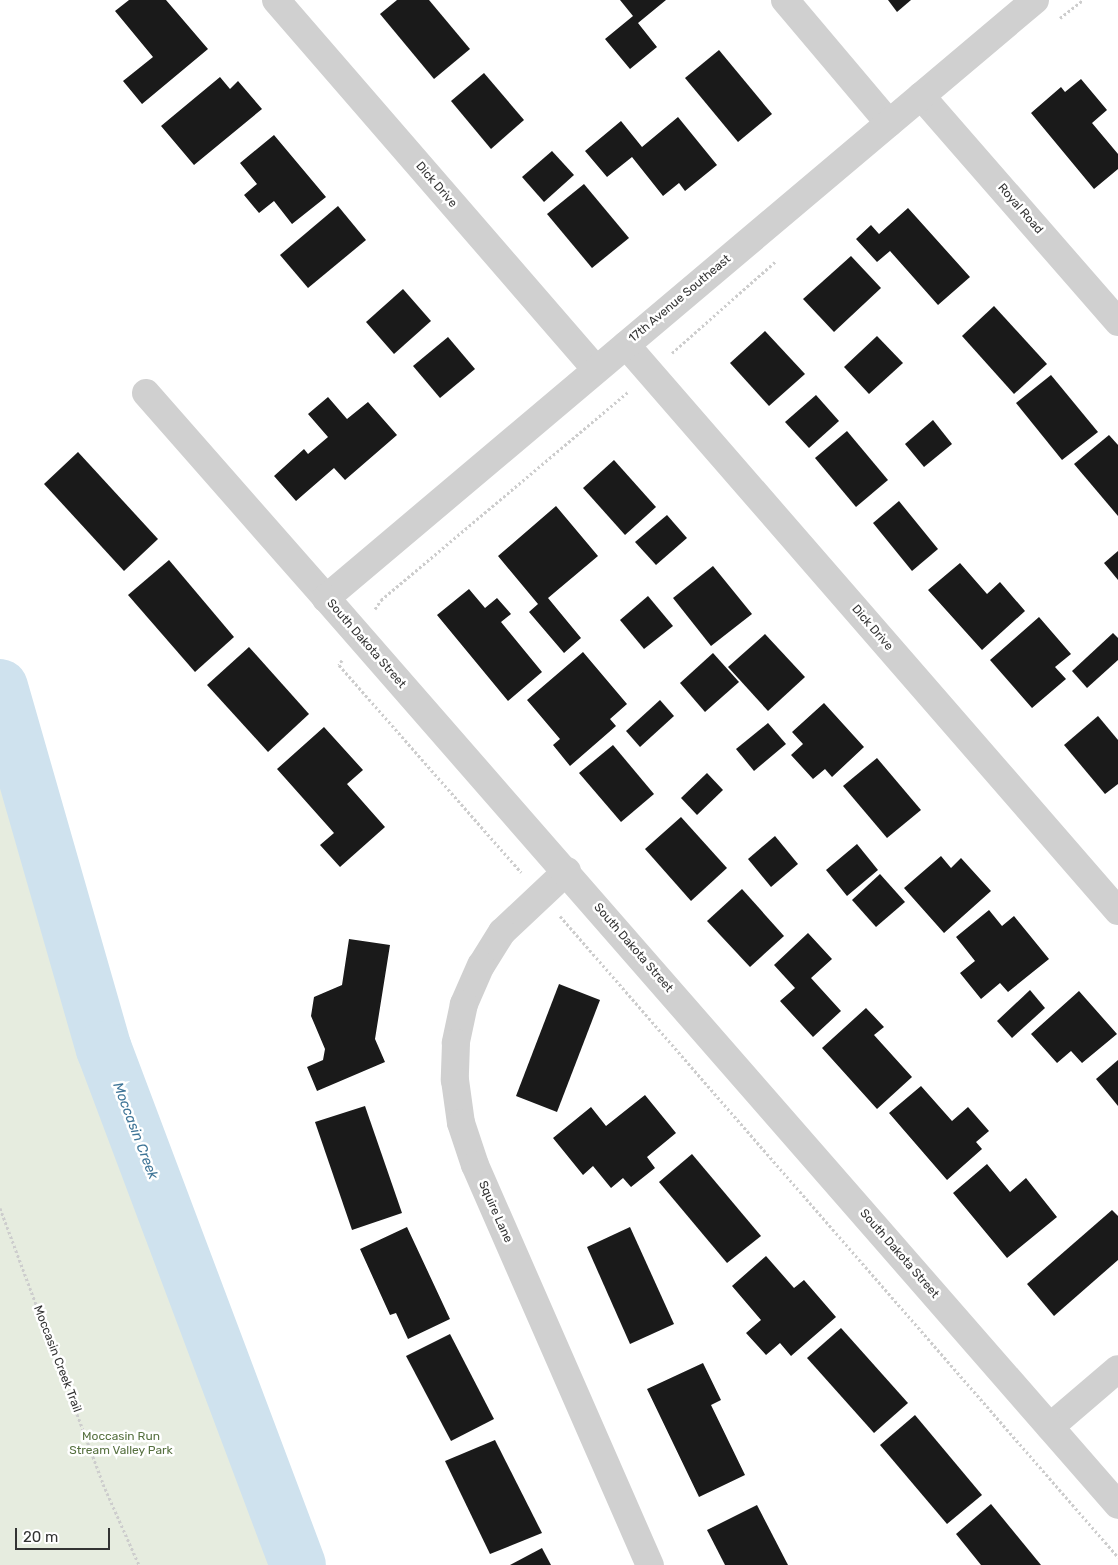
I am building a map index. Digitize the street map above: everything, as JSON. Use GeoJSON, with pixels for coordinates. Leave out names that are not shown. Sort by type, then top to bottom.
{"type":"FeatureCollection","features":[{"type":"Feature","properties":{"kind":"street","name":"Dick Drive"},"geometry":{"type":"LineString","coordinates":[[276,0],[596,370]]}},
{"type":"Feature","properties":{"kind":"street"},"geometry":{"type":"LineString","coordinates":[[785,0],[889,124]]}},
{"type":"Feature","properties":{"kind":"street","name":"17th Avenue Southeast"},"geometry":{"type":"LineString","coordinates":[[326,598],[1035,0]]}},
{"type":"Feature","properties":{"kind":"street","name":"Royal Road"},"geometry":{"type":"LineString","coordinates":[[921,96],[1118,322]]}},
{"type":"Feature","properties":{"kind":"street","name":"Dick Drive"},"geometry":{"type":"LineString","coordinates":[[626,345],[1118,911]]}},
{"type":"Feature","properties":{"kind":"street","name":"South Dakota Street"},"geometry":{"type":"LineString","coordinates":[[146,393],[567,872],[1118,1505]]}},
{"type":"Feature","properties":{"kind":"street","name":"Squire Lane"},"geometry":{"type":"LineString","coordinates":[[567,872],[502,932],[481,965],[464,1004],[456,1043],[455,1080],[460,1123],[474,1165],[650,1565]]}},
{"type":"Feature","properties":{"kind":"street"},"geometry":{"type":"LineString","coordinates":[[1050,1427],[1118,1369]]}},
{"type":"Feature","properties":{"kind":"path"},"geometry":{"type":"LineString","coordinates":[[1053,24],[1083,0]]}},
{"type":"Feature","properties":{"kind":"path"},"geometry":{"type":"LineString","coordinates":[[784,254],[650,372],[381,600],[339,665],[541,894],[1118,1557]]}},
{"type":"Feature","properties":{"kind":"path","name":"Moccasin Creek Trail"},"geometry":{"type":"LineString","coordinates":[[0,1208],[104,1484],[139,1565]]}},
{"type":"Feature","properties":{"kind":"green space","name":"Moccasin Run Stream Valley Park"},"geometry":{"type":"Polygon","coordinates":[[[0,687],[104,1049],[298,1565],[0,1565],[0,687]]]}},
{"type":"Feature","properties":{"kind":"building"},"geometry":{"type":"Polygon","coordinates":[[[129,0],[166,0],[208,49],[142,104],[123,81],[153,57],[115,11],[129,0]]]}},
{"type":"Feature","properties":{"kind":"building"},"geometry":{"type":"Polygon","coordinates":[[[397,0],[429,0],[470,49],[434,79],[380,14],[397,0]]]}},
{"type":"Feature","properties":{"kind":"building"},"geometry":{"type":"Polygon","coordinates":[[[620,0],[666,0],[638,23],[657,47],[630,69],[605,39],[633,16],[620,0]]]}},
{"type":"Feature","properties":{"kind":"building"},"geometry":{"type":"Polygon","coordinates":[[[888,0],[911,0],[897,12],[888,0]]]}},
{"type":"Feature","properties":{"kind":"building"},"geometry":{"type":"Polygon","coordinates":[[[719,50],[772,114],[738,142],[685,78],[719,50]]]}},
{"type":"Feature","properties":{"kind":"building"},"geometry":{"type":"Polygon","coordinates":[[[484,73],[524,120],[491,149],[451,101],[484,73]]]}},
{"type":"Feature","properties":{"kind":"building"},"geometry":{"type":"Polygon","coordinates":[[[220,77],[230,89],[238,81],[262,109],[194,165],[161,126],[220,77]]]}},
{"type":"Feature","properties":{"kind":"building"},"geometry":{"type":"Polygon","coordinates":[[[1081,79],[1107,110],[1092,123],[1118,154],[1118,169],[1094,189],[1031,113],[1061,87],[1065,92],[1081,79]]]}},
{"type":"Feature","properties":{"kind":"building"},"geometry":{"type":"Polygon","coordinates":[[[678,117],[717,165],[685,191],[679,183],[663,196],[632,157],[607,177],[585,151],[621,121],[642,147],[678,117]]]}},
{"type":"Feature","properties":{"kind":"building"},"geometry":{"type":"Polygon","coordinates":[[[274,135],[326,197],[292,224],[274,201],[259,213],[244,195],[257,184],[240,163],[274,135]]]}},
{"type":"Feature","properties":{"kind":"building"},"geometry":{"type":"Polygon","coordinates":[[[552,151],[574,175],[544,202],[522,177],[552,151]]]}},
{"type":"Feature","properties":{"kind":"building"},"geometry":{"type":"Polygon","coordinates":[[[584,184],[629,238],[592,268],[547,214],[584,184]]]}},
{"type":"Feature","properties":{"kind":"building"},"geometry":{"type":"Polygon","coordinates":[[[338,206],[366,240],[308,288],[280,255],[338,206]]]}},
{"type":"Feature","properties":{"kind":"building"},"geometry":{"type":"Polygon","coordinates":[[[908,208],[970,277],[938,305],[890,251],[877,262],[856,239],[871,225],[879,234],[908,208]]]}},
{"type":"Feature","properties":{"kind":"building"},"geometry":{"type":"Polygon","coordinates":[[[851,256],[881,288],[834,332],[803,299],[851,256]]]}},
{"type":"Feature","properties":{"kind":"building"},"geometry":{"type":"Polygon","coordinates":[[[403,289],[431,321],[394,354],[366,322],[403,289]]]}},
{"type":"Feature","properties":{"kind":"building"},"geometry":{"type":"Polygon","coordinates":[[[994,306],[1047,364],[1014,394],[962,336],[994,306]]]}},
{"type":"Feature","properties":{"kind":"building"},"geometry":{"type":"Polygon","coordinates":[[[765,331],[805,374],[769,406],[730,363],[765,331]]]}},
{"type":"Feature","properties":{"kind":"building"},"geometry":{"type":"Polygon","coordinates":[[[877,336],[903,363],[869,394],[844,367],[877,336]]]}},
{"type":"Feature","properties":{"kind":"building"},"geometry":{"type":"Polygon","coordinates":[[[448,337],[475,369],[440,398],[413,366],[448,337]]]}},
{"type":"Feature","properties":{"kind":"building"},"geometry":{"type":"Polygon","coordinates":[[[1051,375],[1098,432],[1062,460],[1016,403],[1051,375]]]}},
{"type":"Feature","properties":{"kind":"building"},"geometry":{"type":"Polygon","coordinates":[[[816,395],[839,421],[809,448],[785,422],[816,395]]]}},
{"type":"Feature","properties":{"kind":"building"},"geometry":{"type":"Polygon","coordinates":[[[328,397],[347,419],[368,402],[397,435],[345,480],[334,468],[296,501],[274,476],[304,449],[308,454],[328,437],[308,414],[328,397]]]}},
{"type":"Feature","properties":{"kind":"building"},"geometry":{"type":"Polygon","coordinates":[[[933,420],[952,444],[924,467],[905,444],[933,420]]]}},
{"type":"Feature","properties":{"kind":"building"},"geometry":{"type":"Polygon","coordinates":[[[847,431],[888,480],[856,507],[815,458],[847,431]]]}},
{"type":"Feature","properties":{"kind":"building"},"geometry":{"type":"Polygon","coordinates":[[[1109,435],[1118,445],[1118,516],[1074,464],[1109,435]]]}},
{"type":"Feature","properties":{"kind":"building"},"geometry":{"type":"Polygon","coordinates":[[[78,452],[158,539],[124,571],[44,484],[78,452]]]}},
{"type":"Feature","properties":{"kind":"building"},"geometry":{"type":"Polygon","coordinates":[[[614,460],[656,507],[625,535],[583,488],[614,460]]]}},
{"type":"Feature","properties":{"kind":"building"},"geometry":{"type":"Polygon","coordinates":[[[899,501],[938,549],[912,571],[873,523],[899,501]]]}},
{"type":"Feature","properties":{"kind":"building"},"geometry":{"type":"Polygon","coordinates":[[[556,506],[598,556],[548,598],[581,638],[564,653],[529,612],[538,604],[498,556],[556,506]]]}},
{"type":"Feature","properties":{"kind":"building"},"geometry":{"type":"Polygon","coordinates":[[[667,515],[687,538],[656,565],[635,542],[667,515]]]}},
{"type":"Feature","properties":{"kind":"building"},"geometry":{"type":"Polygon","coordinates":[[[1118,551],[1118,580],[1104,563],[1118,551]]]}},
{"type":"Feature","properties":{"kind":"building"},"geometry":{"type":"Polygon","coordinates":[[[169,560],[234,637],[195,672],[128,595],[169,560]]]}},
{"type":"Feature","properties":{"kind":"building"},"geometry":{"type":"Polygon","coordinates":[[[960,563],[987,594],[1000,582],[1025,611],[982,650],[928,590],[960,563]]]}},
{"type":"Feature","properties":{"kind":"building"},"geometry":{"type":"Polygon","coordinates":[[[713,566],[752,614],[711,646],[673,598],[713,566]]]}},
{"type":"Feature","properties":{"kind":"building"},"geometry":{"type":"Polygon","coordinates":[[[469,589],[485,608],[497,598],[511,614],[501,622],[542,672],[508,701],[437,615],[469,589]]]}},
{"type":"Feature","properties":{"kind":"building"},"geometry":{"type":"Polygon","coordinates":[[[648,596],[673,626],[644,649],[620,620],[648,596]]]}},
{"type":"Feature","properties":{"kind":"building"},"geometry":{"type":"Polygon","coordinates":[[[1039,617],[1071,654],[1055,667],[1066,679],[1032,708],[990,660],[1039,617]]]}},
{"type":"Feature","properties":{"kind":"building"},"geometry":{"type":"Polygon","coordinates":[[[1113,633],[1118,638],[1118,660],[1087,688],[1072,671],[1113,633]]]}},
{"type":"Feature","properties":{"kind":"building"},"geometry":{"type":"Polygon","coordinates":[[[765,634],[805,677],[768,711],[728,667],[765,634]]]}},
{"type":"Feature","properties":{"kind":"building"},"geometry":{"type":"Polygon","coordinates":[[[249,647],[309,714],[268,752],[207,685],[249,647]]]}},
{"type":"Feature","properties":{"kind":"building"},"geometry":{"type":"Polygon","coordinates":[[[583,652],[627,704],[610,719],[616,726],[570,766],[553,745],[560,739],[527,700],[583,652]]]}},
{"type":"Feature","properties":{"kind":"building"},"geometry":{"type":"Polygon","coordinates":[[[713,653],[739,682],[705,712],[680,683],[713,653]]]}},
{"type":"Feature","properties":{"kind":"building"},"geometry":{"type":"Polygon","coordinates":[[[660,700],[674,716],[640,747],[626,731],[660,700]]]}},
{"type":"Feature","properties":{"kind":"building"},"geometry":{"type":"Polygon","coordinates":[[[824,703],[864,747],[832,777],[825,769],[813,779],[791,755],[803,744],[792,732],[824,703]]]}},
{"type":"Feature","properties":{"kind":"building"},"geometry":{"type":"Polygon","coordinates":[[[1098,716],[1118,740],[1118,784],[1105,794],[1064,745],[1098,716]]]}},
{"type":"Feature","properties":{"kind":"building"},"geometry":{"type":"Polygon","coordinates":[[[768,723],[786,744],[754,771],[736,749],[768,723]]]}},
{"type":"Feature","properties":{"kind":"building"},"geometry":{"type":"Polygon","coordinates":[[[324,727],[363,770],[347,784],[385,827],[340,867],[320,845],[334,833],[277,769],[324,727]]]}},
{"type":"Feature","properties":{"kind":"building"},"geometry":{"type":"Polygon","coordinates":[[[613,745],[654,794],[621,822],[579,773],[613,745]]]}},
{"type":"Feature","properties":{"kind":"building"},"geometry":{"type":"Polygon","coordinates":[[[877,758],[921,810],[887,838],[843,786],[877,758]]]}},
{"type":"Feature","properties":{"kind":"building"},"geometry":{"type":"Polygon","coordinates":[[[707,773],[723,790],[697,815],[681,798],[707,773]]]}},
{"type":"Feature","properties":{"kind":"building"},"geometry":{"type":"Polygon","coordinates":[[[681,817],[727,868],[691,901],[645,849],[681,817]]]}},
{"type":"Feature","properties":{"kind":"building"},"geometry":{"type":"Polygon","coordinates":[[[775,836],[798,864],[771,887],[748,859],[775,836]]]}},
{"type":"Feature","properties":{"kind":"building"},"geometry":{"type":"Polygon","coordinates":[[[857,844],[878,870],[847,896],[826,870],[857,844]]]}},
{"type":"Feature","properties":{"kind":"building"},"geometry":{"type":"Polygon","coordinates":[[[941,856],[951,868],[961,858],[991,891],[944,933],[904,888],[941,856]]]}},
{"type":"Feature","properties":{"kind":"building"},"geometry":{"type":"Polygon","coordinates":[[[880,874],[905,902],[876,927],[852,900],[880,874]]]}},
{"type":"Feature","properties":{"kind":"building"},"geometry":{"type":"Polygon","coordinates":[[[742,889],[784,936],[750,967],[707,921],[742,889]]]}},
{"type":"Feature","properties":{"kind":"building"},"geometry":{"type":"Polygon","coordinates":[[[989,910],[1002,926],[1014,916],[1049,959],[1008,992],[1000,983],[981,999],[960,973],[975,961],[956,937],[989,910]]]}},
{"type":"Feature","properties":{"kind":"building"},"geometry":{"type":"Polygon","coordinates":[[[808,933],[832,959],[811,978],[841,1011],[813,1037],[780,1001],[795,988],[774,965],[808,933]]]}},
{"type":"Feature","properties":{"kind":"building"},"geometry":{"type":"Polygon","coordinates":[[[349,939],[390,945],[375,1039],[385,1062],[317,1091],[307,1067],[323,1060],[325,1049],[311,1016],[314,997],[342,985],[349,939]]]}},
{"type":"Feature","properties":{"kind":"building"},"geometry":{"type":"Polygon","coordinates":[[[559,984],[600,1000],[557,1112],[516,1096],[559,984]]]}},
{"type":"Feature","properties":{"kind":"building"},"geometry":{"type":"Polygon","coordinates":[[[1030,990],[1045,1008],[1012,1038],[997,1021],[1030,990]]]}},
{"type":"Feature","properties":{"kind":"building"},"geometry":{"type":"Polygon","coordinates":[[[1079,991],[1117,1034],[1082,1063],[1071,1051],[1057,1063],[1031,1034],[1079,991]]]}},
{"type":"Feature","properties":{"kind":"building"},"geometry":{"type":"Polygon","coordinates":[[[866,1008],[884,1027],[874,1035],[912,1077],[877,1109],[822,1048],[866,1008]]]}},
{"type":"Feature","properties":{"kind":"building"},"geometry":{"type":"Polygon","coordinates":[[[1118,1060],[1118,1106],[1096,1079],[1118,1060]]]}},
{"type":"Feature","properties":{"kind":"building"},"geometry":{"type":"Polygon","coordinates":[[[921,1086],[952,1121],[968,1107],[989,1131],[976,1142],[982,1149],[947,1180],[889,1113],[921,1086]]]}},
{"type":"Feature","properties":{"kind":"building"},"geometry":{"type":"Polygon","coordinates":[[[645,1095],[676,1133],[647,1157],[655,1168],[631,1187],[623,1178],[611,1188],[593,1166],[583,1175],[553,1138],[591,1107],[606,1126],[645,1095]]]}},
{"type":"Feature","properties":{"kind":"building"},"geometry":{"type":"Polygon","coordinates":[[[365,1106],[402,1213],[352,1230],[315,1122],[365,1106]]]}},
{"type":"Feature","properties":{"kind":"building"},"geometry":{"type":"Polygon","coordinates":[[[692,1154],[761,1236],[727,1263],[659,1182],[692,1154]]]}},
{"type":"Feature","properties":{"kind":"building"},"geometry":{"type":"Polygon","coordinates":[[[987,1164],[1010,1192],[1026,1178],[1057,1217],[1007,1258],[953,1193],[987,1164]]]}},
{"type":"Feature","properties":{"kind":"building"},"geometry":{"type":"Polygon","coordinates":[[[1112,1210],[1118,1216],[1118,1260],[1054,1316],[1027,1284],[1112,1210]]]}},
{"type":"Feature","properties":{"kind":"building"},"geometry":{"type":"Polygon","coordinates":[[[407,1227],[450,1319],[408,1339],[396,1313],[390,1315],[360,1249],[407,1227]]]}},
{"type":"Feature","properties":{"kind":"building"},"geometry":{"type":"Polygon","coordinates":[[[630,1227],[674,1324],[630,1344],[587,1247],[630,1227]]]}},
{"type":"Feature","properties":{"kind":"building"},"geometry":{"type":"Polygon","coordinates":[[[766,1256],[794,1288],[804,1280],[836,1317],[791,1356],[780,1343],[766,1355],[746,1333],[761,1320],[732,1286],[766,1256]]]}},
{"type":"Feature","properties":{"kind":"building"},"geometry":{"type":"Polygon","coordinates":[[[841,1328],[908,1403],[874,1433],[807,1358],[841,1328]]]}},
{"type":"Feature","properties":{"kind":"building"},"geometry":{"type":"Polygon","coordinates":[[[450,1334],[494,1419],[451,1441],[406,1356],[450,1334]]]}},
{"type":"Feature","properties":{"kind":"building"},"geometry":{"type":"Polygon","coordinates":[[[703,1363],[721,1400],[711,1405],[745,1475],[699,1497],[647,1389],[703,1363]]]}},
{"type":"Feature","properties":{"kind":"building"},"geometry":{"type":"Polygon","coordinates":[[[915,1415],[982,1495],[947,1524],[880,1445],[915,1415]]]}},
{"type":"Feature","properties":{"kind":"building"},"geometry":{"type":"Polygon","coordinates":[[[495,1440],[542,1533],[490,1554],[445,1461],[495,1440]]]}},
{"type":"Feature","properties":{"kind":"building"},"geometry":{"type":"Polygon","coordinates":[[[991,1504],[1041,1565],[981,1565],[956,1534],[991,1504]]]}},
{"type":"Feature","properties":{"kind":"building"},"geometry":{"type":"Polygon","coordinates":[[[757,1505],[788,1565],[725,1565],[707,1530],[757,1505]]]}},
{"type":"Feature","properties":{"kind":"building"},"geometry":{"type":"Polygon","coordinates":[[[542,1548],[551,1565],[510,1565],[542,1548]]]}},
{"type":"Feature","properties":{"kind":"waterway","name":"Moccasin Creek"},"geometry":{"type":"LineString","coordinates":[[0,687],[104,1049],[298,1565]]}}]}
